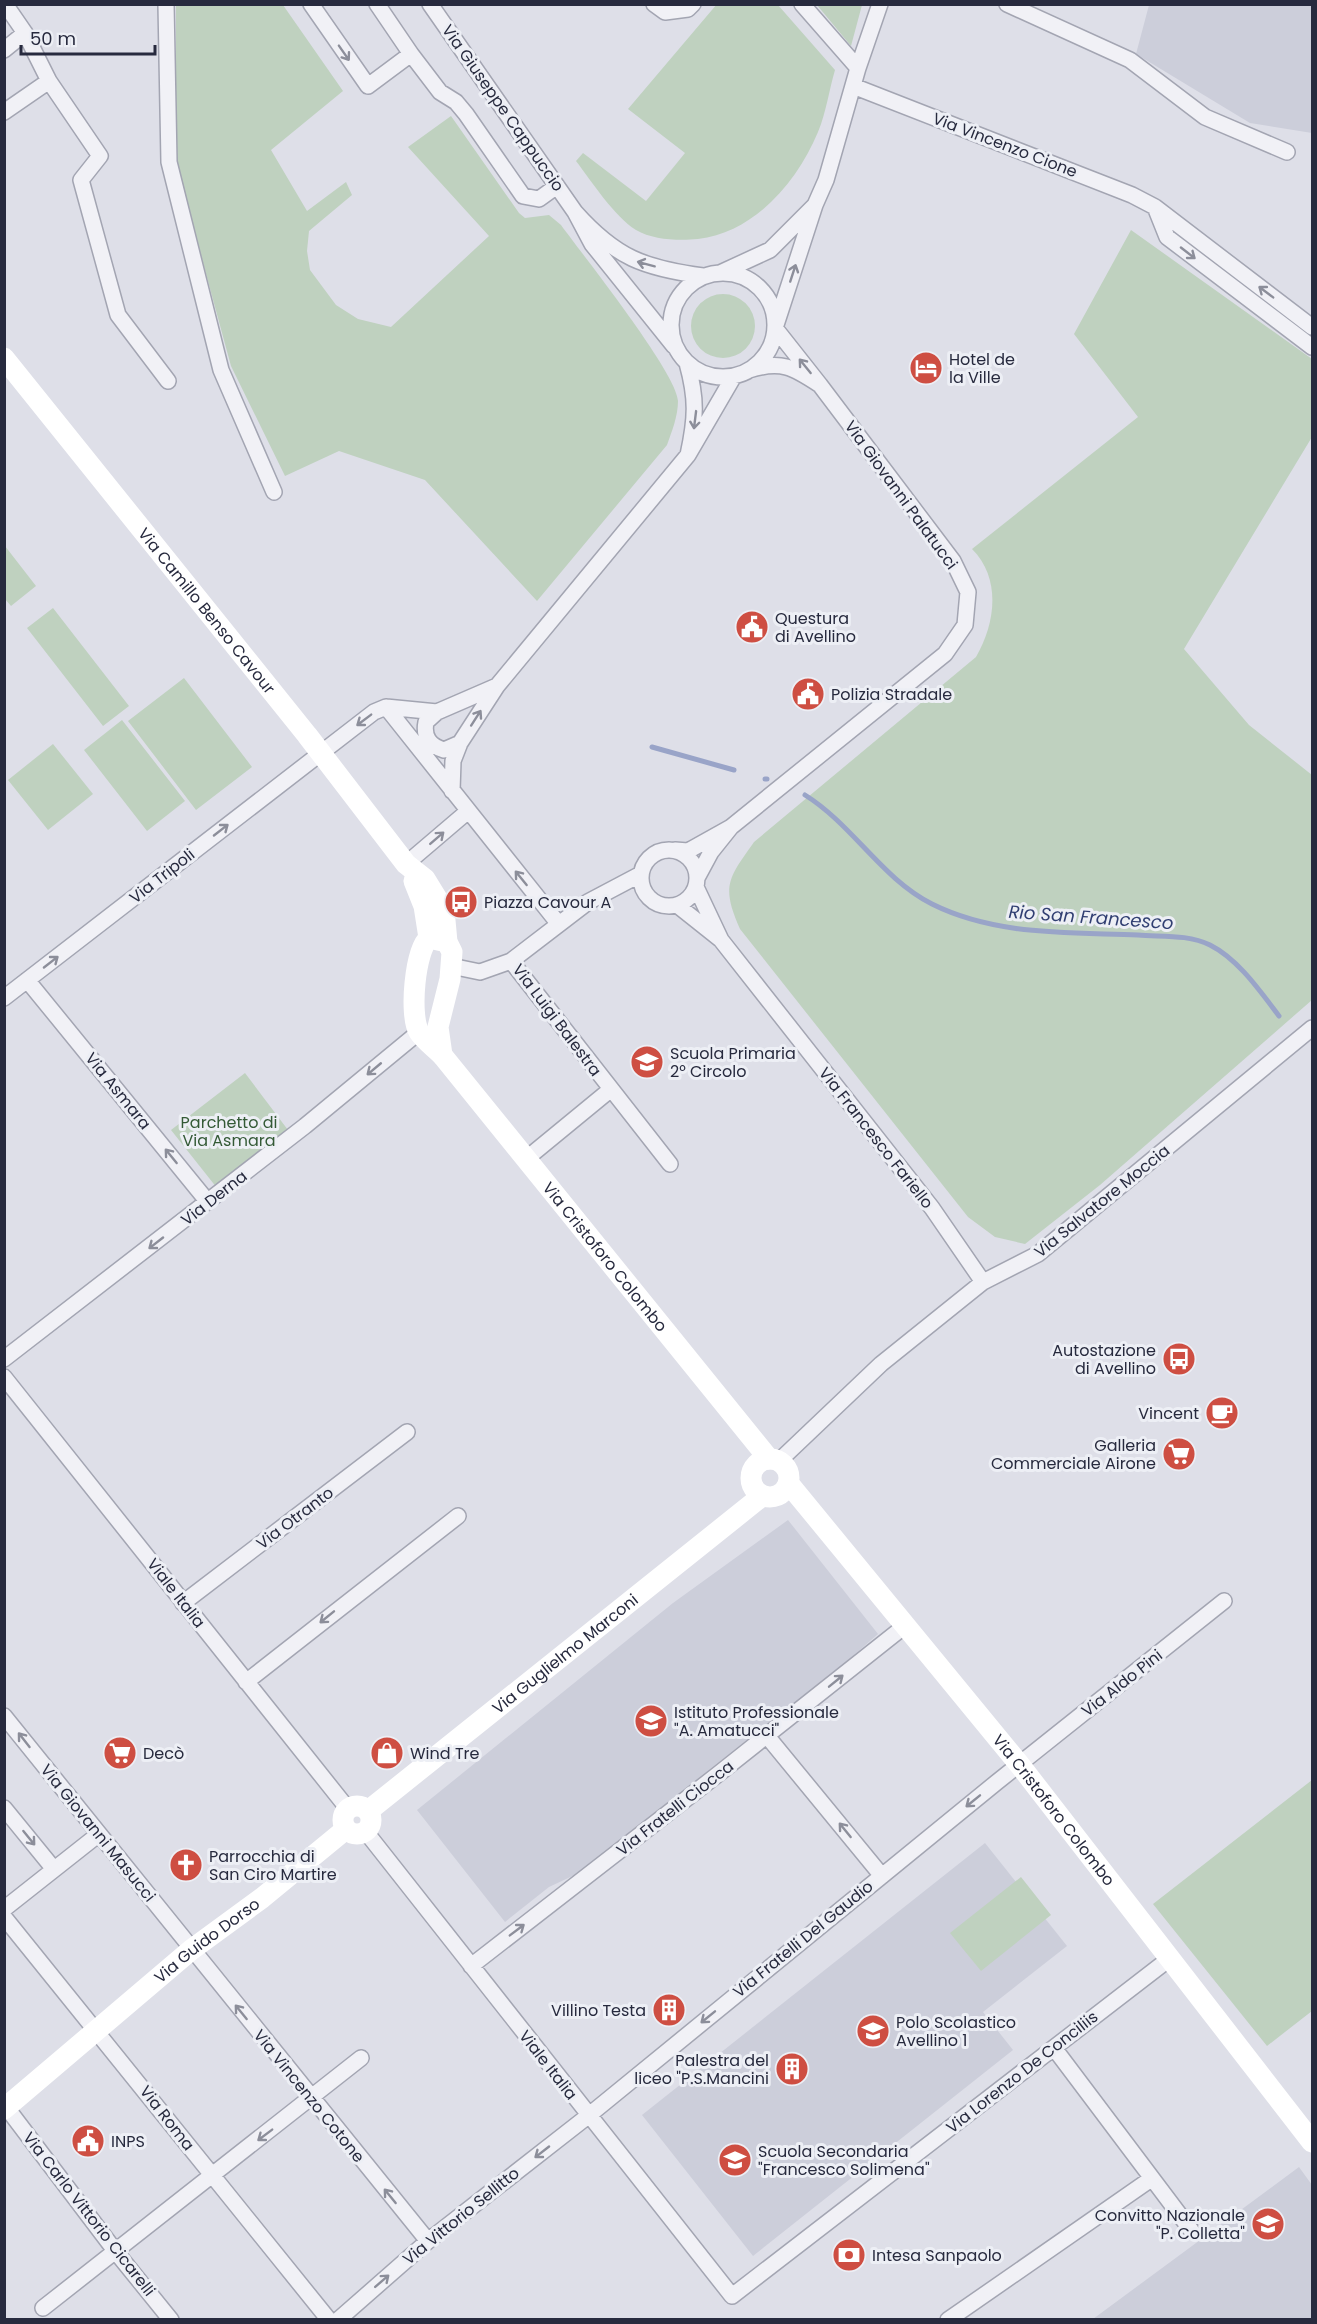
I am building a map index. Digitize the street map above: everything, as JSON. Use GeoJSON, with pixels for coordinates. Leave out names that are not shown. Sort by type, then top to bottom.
{"type":"FeatureCollection","features":[{"type":"Feature","properties":{"kind":"street"},"geometry":{"type":"LineString","coordinates":[[5,4],[25,33],[49,81],[100,156],[81,180],[118,315],[168,381]]}},
{"type":"Feature","properties":{"kind":"street"},"geometry":{"type":"LineString","coordinates":[[166,4],[169,162],[221,370],[274,492]]}},
{"type":"Feature","properties":{"kind":"street"},"geometry":{"type":"LineString","coordinates":[[311,4],[368,86],[411,54]]}},
{"type":"Feature","properties":{"kind":"street"},"geometry":{"type":"LineString","coordinates":[[377,4],[440,92],[456,102],[466,114],[523,196],[538,200],[557,186]]}},
{"type":"Feature","properties":{"kind":"street","name":"Via Giuseppe Cappuccio"},"geometry":{"type":"LineString","coordinates":[[430,4],[575,212],[598,239],[633,260],[704,276]]}},
{"type":"Feature","properties":{"kind":"street"},"geometry":{"type":"LineString","coordinates":[[654,4],[665,12],[688,9],[693,4]]}},
{"type":"Feature","properties":{"kind":"street"},"geometry":{"type":"LineString","coordinates":[[802,4],[858,68]]}},
{"type":"Feature","properties":{"kind":"street"},"geometry":{"type":"LineString","coordinates":[[815,205],[770,250],[720,273],[704,276],[688,285],[677,299],[672,315],[671,333],[677,349],[687,363],[701,372],[717,377],[734,376],[749,370],[762,359],[771,345],[815,205],[826,180],[858,68],[880,4]]}},
{"type":"Feature","properties":{"kind":"street"},"geometry":{"type":"LineString","coordinates":[[1007,4],[1130,60],[1205,117],[1287,152]]}},
{"type":"Feature","properties":{"kind":"street"},"geometry":{"type":"LineString","coordinates":[[4,50],[25,33]]}},
{"type":"Feature","properties":{"kind":"street"},"geometry":{"type":"LineString","coordinates":[[4,112],[49,81]]}},
{"type":"Feature","properties":{"kind":"street","name":"Via Vincenzo Cione"},"geometry":{"type":"LineString","coordinates":[[853,86],[1121,190],[1155,207],[1312,327]]}},
{"type":"Feature","properties":{"kind":"street"},"geometry":{"type":"LineString","coordinates":[[1155,207],[1167,237],[1312,347]]}},
{"type":"Feature","properties":{"kind":"street","name":"Via Giuseppe Cappuccio"},"geometry":{"type":"LineString","coordinates":[[575,212],[592,244],[677,349]]}},
{"type":"Feature","properties":{"kind":"street"},"geometry":{"type":"LineString","coordinates":[[720,273],[738,275],[754,283],[766,296],[773,312],[775,328]]}},
{"type":"Feature","properties":{"kind":"street","name":"Via Giovanni Palatucci"},"geometry":{"type":"LineString","coordinates":[[675,850],[688,851],[731,827],[945,654],[965,625],[968,592],[953,561],[775,328]]}},
{"type":"Feature","properties":{"kind":"street","name":"Via Camillo Benso Cavour"},"geometry":{"type":"LineString","coordinates":[[4,358],[406,864],[425,879],[444,910],[438,940],[452,952],[451,966]]}},
{"type":"Feature","properties":{"kind":"street"},"geometry":{"type":"LineString","coordinates":[[687,363],[696,409],[688,455]]}},
{"type":"Feature","properties":{"kind":"street","name":"Via Giovanni Palatucci"},"geometry":{"type":"LineString","coordinates":[[749,370],[769,363],[784,365],[799,370],[820,385]]}},
{"type":"Feature","properties":{"kind":"street"},"geometry":{"type":"LineString","coordinates":[[452,791],[453,761],[460,743],[497,686],[688,455],[734,376]]}},
{"type":"Feature","properties":{"kind":"street"},"geometry":{"type":"LineString","coordinates":[[460,743],[444,750],[434,747],[427,738],[426,722],[437,712],[497,686]]}},
{"type":"Feature","properties":{"kind":"street"},"geometry":{"type":"LineString","coordinates":[[386,707],[467,812],[558,923]]}},
{"type":"Feature","properties":{"kind":"street"},"geometry":{"type":"LineString","coordinates":[[320,753],[374,712],[386,707],[437,712]]}},
{"type":"Feature","properties":{"kind":"street","name":"Via Tripoli"},"geometry":{"type":"LineString","coordinates":[[4,998],[320,753]]}},
{"type":"Feature","properties":{"kind":"street"},"geometry":{"type":"LineString","coordinates":[[406,864],[467,812]]}},
{"type":"Feature","properties":{"kind":"street","name":"Via Giovanni Palatucci"},"geometry":{"type":"LineString","coordinates":[[696,883],[711,852],[731,827]]}},
{"type":"Feature","properties":{"kind":"street"},"geometry":{"type":"LineString","coordinates":[[675,850],[691,860],[696,883],[685,901],[668,906],[651,900],[645,892],[641,874],[649,857],[657,852],[675,850]]}},
{"type":"Feature","properties":{"kind":"street","name":"Via Luigi Balestra"},"geometry":{"type":"LineString","coordinates":[[641,874],[588,902],[511,961],[669,1164]]}},
{"type":"Feature","properties":{"kind":"street","name":"Via Francesco Fariello"},"geometry":{"type":"LineString","coordinates":[[696,883],[721,940]]}},
{"type":"Feature","properties":{"kind":"street","name":"Via Francesco Fariello"},"geometry":{"type":"LineString","coordinates":[[677,905],[721,940],[932,1208],[983,1282]]}},
{"type":"Feature","properties":{"kind":"street"},"geometry":{"type":"LineString","coordinates":[[419,1032],[413,1014],[423,944],[438,940]]}},
{"type":"Feature","properties":{"kind":"street"},"geometry":{"type":"LineString","coordinates":[[442,1055],[438,1027],[451,966],[480,972],[511,961]]}},
{"type":"Feature","properties":{"kind":"street","name":"Via Asmara"},"geometry":{"type":"LineString","coordinates":[[27,980],[208,1202]]}},
{"type":"Feature","properties":{"kind":"street"},"geometry":{"type":"LineString","coordinates":[[417,983],[433,988],[447,987]]}},
{"type":"Feature","properties":{"kind":"street","name":"Via Salvatore Moccia"},"geometry":{"type":"LineString","coordinates":[[774,1460],[881,1365],[983,1282],[1038,1254],[1312,1028]]}},
{"type":"Feature","properties":{"kind":"street","name":"Via Derna"},"geometry":{"type":"LineString","coordinates":[[4,1359],[208,1202],[419,1032]]}},
{"type":"Feature","properties":{"kind":"street","name":"Via Cristoforo Colombo"},"geometry":{"type":"LineString","coordinates":[[419,1032],[442,1055],[774,1460]]}},
{"type":"Feature","properties":{"kind":"street"},"geometry":{"type":"LineString","coordinates":[[526,1160],[610,1090]]}},
{"type":"Feature","properties":{"kind":"street","name":"Viale Italia"},"geometry":{"type":"LineString","coordinates":[[4,1377],[732,2296]]}},
{"type":"Feature","properties":{"kind":"street","name":"Via Otranto"},"geometry":{"type":"LineString","coordinates":[[183,1603],[407,1432]]}},
{"type":"Feature","properties":{"kind":"street"},"geometry":{"type":"LineString","coordinates":[[774,1460],[788,1471],[789,1484],[778,1496],[762,1496],[753,1486],[751,1479],[757,1465],[774,1460]]}},
{"type":"Feature","properties":{"kind":"street","name":"Via Cristoforo Colombo"},"geometry":{"type":"LineString","coordinates":[[789,1484],[1019,1764],[1312,2142]]}},
{"type":"Feature","properties":{"kind":"street","name":"Via Guglielmo Marconi"},"geometry":{"type":"LineString","coordinates":[[357,1820],[762,1496]]}},
{"type":"Feature","properties":{"kind":"street"},"geometry":{"type":"LineString","coordinates":[[246,1682],[372,1581],[458,1516]]}},
{"type":"Feature","properties":{"kind":"street","name":"Via Aldo Pini"},"geometry":{"type":"LineString","coordinates":[[1019,1764],[1224,1601]]}},
{"type":"Feature","properties":{"kind":"street","name":"Via Fratelli Ciocca"},"geometry":{"type":"LineString","coordinates":[[471,1966],[906,1625]]}},
{"type":"Feature","properties":{"kind":"street","name":"Via Giovanni Masucci"},"geometry":{"type":"LineString","coordinates":[[4,1716],[191,1950]]}},
{"type":"Feature","properties":{"kind":"street"},"geometry":{"type":"LineString","coordinates":[[767,1736],[882,1875]]}},
{"type":"Feature","properties":{"kind":"street","name":"Via Fratelli Del Gaudio"},"geometry":{"type":"LineString","coordinates":[[588,2116],[1019,1764]]}},
{"type":"Feature","properties":{"kind":"street"},"geometry":{"type":"LineString","coordinates":[[4,1808],[53,1868]]}},
{"type":"Feature","properties":{"kind":"street","name":"Via Guido Dorso"},"geometry":{"type":"LineString","coordinates":[[5,2107],[191,1950],[262,1898],[357,1820]]}},
{"type":"Feature","properties":{"kind":"street"},"geometry":{"type":"LineString","coordinates":[[4,1909],[53,1868],[99,1834]]}},
{"type":"Feature","properties":{"kind":"street","name":"Via Roma"},"geometry":{"type":"LineString","coordinates":[[4,1917],[329,2319]]}},
{"type":"Feature","properties":{"kind":"street","name":"Via Vincenzo Cotone"},"geometry":{"type":"LineString","coordinates":[[191,1950],[428,2241]]}},
{"type":"Feature","properties":{"kind":"street","name":"Via Lorenzo De Conciliis"},"geometry":{"type":"LineString","coordinates":[[732,2296],[1169,1959]]}},
{"type":"Feature","properties":{"kind":"street"},"geometry":{"type":"LineString","coordinates":[[1054,2048],[1191,2230]]}},
{"type":"Feature","properties":{"kind":"street"},"geometry":{"type":"LineString","coordinates":[[43,2308],[311,2100],[361,2058]]}},
{"type":"Feature","properties":{"kind":"street","name":"Via Carlo Vittorio Cicarelli"},"geometry":{"type":"LineString","coordinates":[[5,2107],[116,2252],[171,2319]]}},
{"type":"Feature","properties":{"kind":"street","name":"Via Vittorio Sellitto"},"geometry":{"type":"LineString","coordinates":[[338,2319],[428,2241],[588,2116]]}},
{"type":"Feature","properties":{"kind":"street"},"geometry":{"type":"LineString","coordinates":[[948,2319],[1151,2179]]}},
{"type":"Feature","properties":{"kind":"shaded area"},"geometry":{"type":"Polygon","coordinates":[[[1149,5],[1312,5],[1312,133],[1250,123],[1136,54],[1149,5]]]}},
{"type":"Feature","properties":{"kind":"shaded area","name":"Istituto Professionale \"A. Amatucci\""},"geometry":{"type":"Polygon","coordinates":[[[788,1520],[878,1634],[798,1704],[598,1864],[549,1887],[505,1922],[417,1810],[673,1603],[788,1520]]]}},
{"type":"Feature","properties":{"kind":"shaded area","name":"Polo Scolastico Avellino 1"},"geometry":{"type":"Polygon","coordinates":[[[985,1843],[1067,1946],[983,2012],[1013,2050],[753,2256],[642,2115],[985,1843]]]}},
{"type":"Feature","properties":{"kind":"shaded area","name":"Convitto Nazionale \"P. Colletta\""},"geometry":{"type":"Polygon","coordinates":[[[1299,2167],[1312,2185],[1312,2319],[1093,2319],[1299,2167]]]}},
{"type":"Feature","properties":{"kind":"green space"},"geometry":{"type":"Polygon","coordinates":[[[717,4],[778,5],[835,70],[823,117],[809,151],[798,169],[772,202],[755,215],[719,234],[698,239],[675,240],[650,236],[636,230],[620,216],[576,161],[583,153],[646,201],[685,153],[628,109],[717,4]]]}},
{"type":"Feature","properties":{"kind":"green space"},"geometry":{"type":"Polygon","coordinates":[[[176,5],[283,5],[343,91],[271,150],[307,211],[346,182],[352,195],[309,231],[307,251],[310,270],[336,305],[358,319],[391,327],[489,236],[408,147],[451,116],[519,213],[525,218],[549,215],[561,225],[627,313],[662,366],[674,387],[678,401],[676,418],[667,445],[537,601],[425,480],[339,451],[285,476],[231,366],[176,163],[176,5]]]}},
{"type":"Feature","properties":{"kind":"green space"},"geometry":{"type":"Polygon","coordinates":[[[817,5],[862,5],[851,46],[817,5]]]}},
{"type":"Feature","properties":{"kind":"green space"},"geometry":{"type":"Polygon","coordinates":[[[1131,230],[1312,359],[1312,437],[1184,649],[1249,725],[1312,775],[1312,1000],[1100,1185],[1025,1244],[995,1237],[968,1217],[740,929],[729,892],[733,874],[754,842],[976,657],[988,630],[992,602],[988,574],[982,561],[972,549],[1138,417],[1074,334],[1131,230]]]}},
{"type":"Feature","properties":{"kind":"green space"},"geometry":{"type":"Polygon","coordinates":[[[723,294],[735,296],[746,303],[753,314],[755,326],[753,338],[746,349],[735,356],[723,358],[711,356],[700,349],[693,338],[691,326],[693,314],[700,303],[711,296],[723,294]]]}},
{"type":"Feature","properties":{"kind":"green space"},"geometry":{"type":"Polygon","coordinates":[[[5,546],[36,586],[11,606],[5,599],[5,546]]]}},
{"type":"Feature","properties":{"kind":"green space"},"geometry":{"type":"Polygon","coordinates":[[[53,608],[129,706],[103,726],[27,628],[53,608]]]}},
{"type":"Feature","properties":{"kind":"green space"},"geometry":{"type":"Polygon","coordinates":[[[184,678],[252,767],[196,810],[128,721],[184,678]]]}},
{"type":"Feature","properties":{"kind":"green space"},"geometry":{"type":"Polygon","coordinates":[[[122,720],[185,801],[147,831],[84,750],[122,720]]]}},
{"type":"Feature","properties":{"kind":"green space"},"geometry":{"type":"Polygon","coordinates":[[[53,744],[93,794],[48,830],[8,780],[53,744]]]}},
{"type":"Feature","properties":{"kind":"green space","name":"Parchetto di Via Asmara"},"geometry":{"type":"Polygon","coordinates":[[[245,1073],[288,1130],[217,1188],[171,1130],[245,1073]]]}},
{"type":"Feature","properties":{"kind":"green space"},"geometry":{"type":"Polygon","coordinates":[[[1312,1780],[1312,2011],[1267,2046],[1153,1904],[1312,1780]]]}},
{"type":"Feature","properties":{"kind":"green space"},"geometry":{"type":"Polygon","coordinates":[[[1021,1877],[1051,1915],[981,1971],[950,1933],[1021,1877]]]}},
{"type":"Feature","properties":{"kind":"waterway","name":"Rio San Francesco"},"geometry":{"type":"LineString","coordinates":[[652,747],[734,770]]}},
{"type":"Feature","properties":{"kind":"waterway","name":"Rio San Francesco"},"geometry":{"type":"LineString","coordinates":[[805,795],[838,821],[898,881],[932,904],[981,922],[1007,927],[1059,932],[1174,937],[1202,941],[1230,958],[1279,1016]]}},
{"type":"Feature","properties":{"kind":"place","name":"Hotel de la Ville"},"geometry":{"type":"Point","coordinates":[926,368]}},
{"type":"Feature","properties":{"kind":"place","name":"Questura di Avellino"},"geometry":{"type":"Point","coordinates":[752,627]}},
{"type":"Feature","properties":{"kind":"place","name":"Polizia Stradale"},"geometry":{"type":"Point","coordinates":[808,694]}},
{"type":"Feature","properties":{"kind":"place","name":"Piazza Cavour A"},"geometry":{"type":"Point","coordinates":[461,902]}},
{"type":"Feature","properties":{"kind":"place","name":"Scuola Primaria 2° Circolo"},"geometry":{"type":"Point","coordinates":[647,1062]}},
{"type":"Feature","properties":{"kind":"place","name":"Autostazione di Avellino"},"geometry":{"type":"Point","coordinates":[1179,1359]}},
{"type":"Feature","properties":{"kind":"place","name":"Vincent"},"geometry":{"type":"Point","coordinates":[1222,1413]}},
{"type":"Feature","properties":{"kind":"place","name":"Galleria Commerciale Airone"},"geometry":{"type":"Point","coordinates":[1179,1454]}},
{"type":"Feature","properties":{"kind":"place","name":"Istituto Professionale \"A. Amatucci\""},"geometry":{"type":"Point","coordinates":[651,1721]}},
{"type":"Feature","properties":{"kind":"place","name":"Decò"},"geometry":{"type":"Point","coordinates":[120,1753]}},
{"type":"Feature","properties":{"kind":"place","name":"Wind Tre"},"geometry":{"type":"Point","coordinates":[387,1753]}},
{"type":"Feature","properties":{"kind":"place","name":"Parrocchia di San Ciro Martire"},"geometry":{"type":"Point","coordinates":[186,1865]}},
{"type":"Feature","properties":{"kind":"place","name":"Villino Testa"},"geometry":{"type":"Point","coordinates":[669,2010]}},
{"type":"Feature","properties":{"kind":"place","name":"Polo Scolastico Avellino 1"},"geometry":{"type":"Point","coordinates":[873,2031]}},
{"type":"Feature","properties":{"kind":"place","name":"Palestra del liceo \"P.S.Mancini"},"geometry":{"type":"Point","coordinates":[792,2069]}},
{"type":"Feature","properties":{"kind":"place","name":"INPS"},"geometry":{"type":"Point","coordinates":[88,2141]}},
{"type":"Feature","properties":{"kind":"place","name":"Scuola Secondaria \"Francesco Solimena\""},"geometry":{"type":"Point","coordinates":[735,2160]}},
{"type":"Feature","properties":{"kind":"place","name":"Convitto Nazionale \"P. Colletta\""},"geometry":{"type":"Point","coordinates":[1268,2224]}},
{"type":"Feature","properties":{"kind":"place","name":"Intesa Sanpaolo"},"geometry":{"type":"Point","coordinates":[849,2255]}}]}
